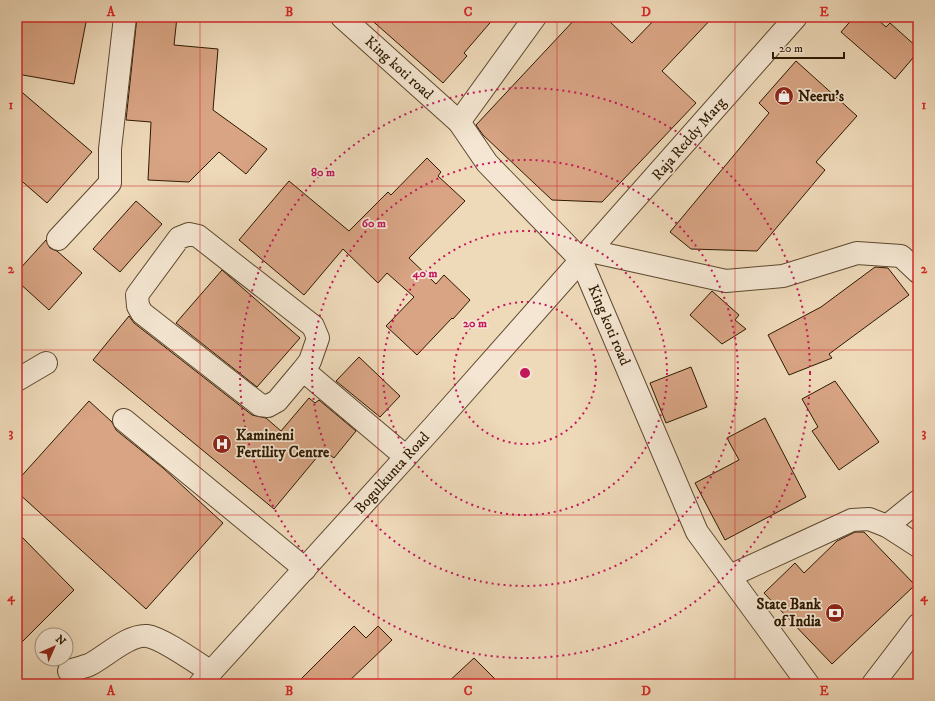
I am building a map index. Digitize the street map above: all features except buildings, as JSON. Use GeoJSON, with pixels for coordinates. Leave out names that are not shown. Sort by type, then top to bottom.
{"type":"FeatureCollection","features":[{"type":"Feature","properties":{"kind":"street"},"geometry":{"type":"LineString","coordinates":[[58,239],[110,183],[110,149],[125,17]]}},
{"type":"Feature","properties":{"kind":"street","name":"King koti road"},"geometry":{"type":"LineString","coordinates":[[342,17],[459,122],[487,163],[585,255],[697,532],[730,576],[801,682]]}},
{"type":"Feature","properties":{"kind":"street"},"geometry":{"type":"LineString","coordinates":[[459,122],[535,17]]}},
{"type":"Feature","properties":{"kind":"street","name":"Raja Reddy Marg"},"geometry":{"type":"LineString","coordinates":[[585,255],[796,17]]}},
{"type":"Feature","properties":{"kind":"street"},"geometry":{"type":"LineString","coordinates":[[189,234],[198,236],[313,326],[318,338],[310,361],[303,370],[277,401],[268,406],[260,405],[142,313],[138,306],[137,295],[178,238],[189,234]]}},
{"type":"Feature","properties":{"kind":"street"},"geometry":{"type":"LineString","coordinates":[[585,255],[726,282],[784,276],[857,253],[901,256],[918,272]]}},
{"type":"Feature","properties":{"kind":"street","name":"Bogulkunta Road"},"geometry":{"type":"LineString","coordinates":[[206,678],[585,255]]}},
{"type":"Feature","properties":{"kind":"street"},"geometry":{"type":"LineString","coordinates":[[17,380],[46,364]]}},
{"type":"Feature","properties":{"kind":"street"},"geometry":{"type":"LineString","coordinates":[[303,370],[406,456]]}},
{"type":"Feature","properties":{"kind":"street"},"geometry":{"type":"LineString","coordinates":[[124,420],[305,569]]}},
{"type":"Feature","properties":{"kind":"street"},"geometry":{"type":"LineString","coordinates":[[888,526],[918,501]]}},
{"type":"Feature","properties":{"kind":"street"},"geometry":{"type":"LineString","coordinates":[[730,576],[852,520],[869,519],[888,526],[918,546]]}},
{"type":"Feature","properties":{"kind":"street"},"geometry":{"type":"LineString","coordinates":[[873,684],[918,625]]}},
{"type":"Feature","properties":{"kind":"street"},"geometry":{"type":"LineString","coordinates":[[69,672],[89,665],[136,638],[146,636],[155,638],[190,659],[206,678]]}},
{"type":"Feature","properties":{"kind":"place","name":"Neeru's"},"geometry":{"type":"Point","coordinates":[784,96]}},
{"type":"Feature","properties":{"kind":"place","name":"Kamineni Fertility Centre"},"geometry":{"type":"Point","coordinates":[222,444]}},
{"type":"Feature","properties":{"kind":"place","name":"State Bank of India"},"geometry":{"type":"Point","coordinates":[835,613]}}]}
